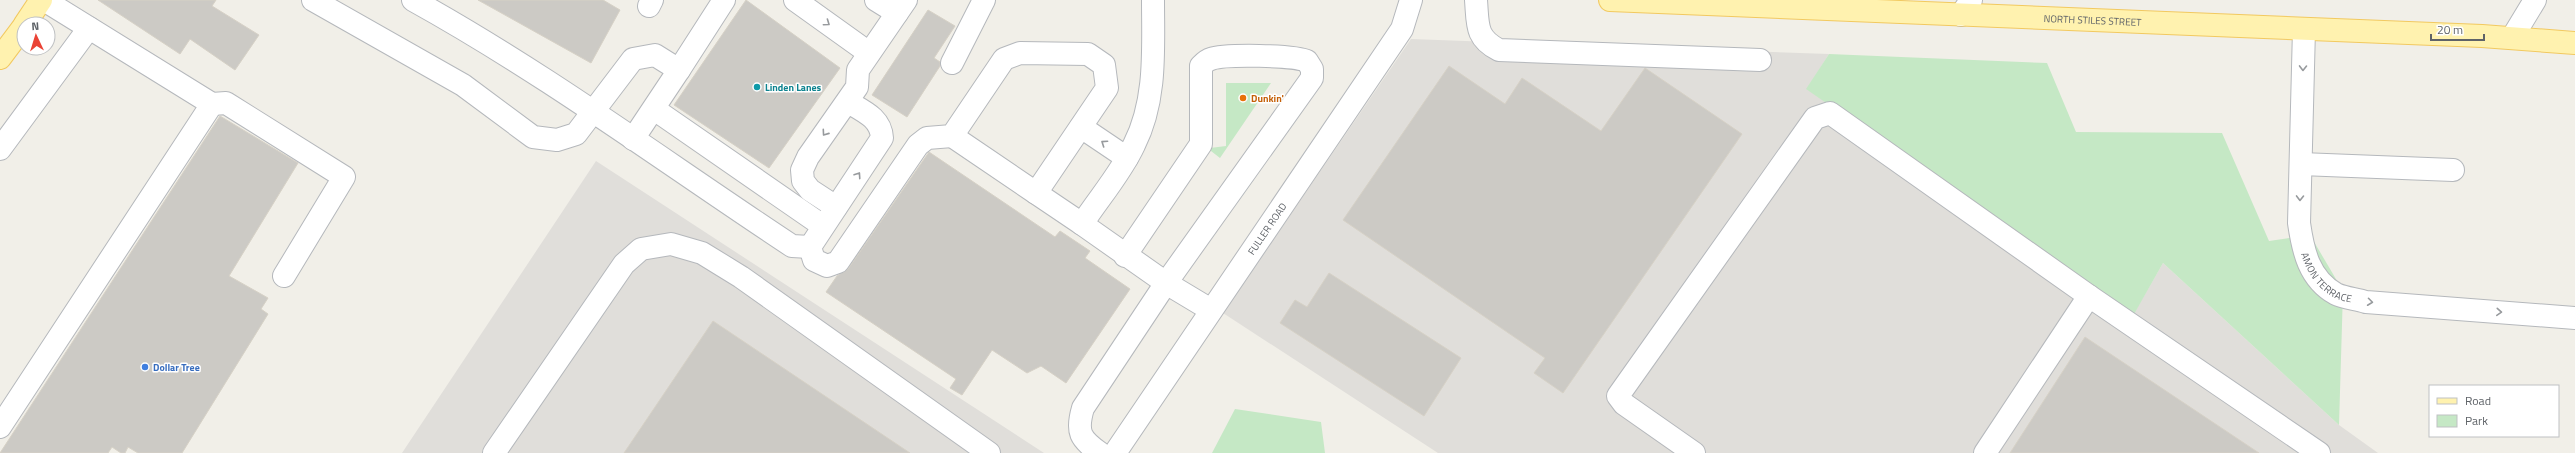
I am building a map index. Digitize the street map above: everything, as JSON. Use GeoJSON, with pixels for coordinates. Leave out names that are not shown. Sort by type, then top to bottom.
{"type":"FeatureCollection","features":[{"type":"Feature","properties":{"kind":"main road"},"geometry":{"type":"LineString","coordinates":[[31,16],[42,0]]}},
{"type":"Feature","properties":{"kind":"main road","name":"NORTH STILES STREET"},"geometry":{"type":"LineString","coordinates":[[1610,0],[1966,7],[2304,29],[2512,38],[2575,43]]}},
{"type":"Feature","properties":{"kind":"main road"},"geometry":{"type":"LineString","coordinates":[[0,58],[16,37]]}},
{"type":"Feature","properties":{"kind":"street"},"geometry":{"type":"LineString","coordinates":[[42,0],[212,104],[226,103],[344,177],[284,276]]}},
{"type":"Feature","properties":{"kind":"street"},"geometry":{"type":"LineString","coordinates":[[313,0],[463,84],[533,137],[557,140],[576,134],[633,59],[655,55],[679,70]]}},
{"type":"Feature","properties":{"kind":"street"},"geometry":{"type":"LineString","coordinates":[[413,0],[594,111],[633,140],[792,246],[810,247]]}},
{"type":"Feature","properties":{"kind":"street"},"geometry":{"type":"LineString","coordinates":[[633,140],[724,0]]}},
{"type":"Feature","properties":{"kind":"street"},"geometry":{"type":"LineString","coordinates":[[796,0],[869,53]]}},
{"type":"Feature","properties":{"kind":"street"},"geometry":{"type":"LineString","coordinates":[[836,207],[810,190],[804,181],[802,170],[808,157],[848,102],[857,87],[858,70],[901,6],[876,0]]}},
{"type":"Feature","properties":{"kind":"street"},"geometry":{"type":"LineString","coordinates":[[952,63],[984,0]]}},
{"type":"Feature","properties":{"kind":"street"},"geometry":{"type":"LineString","coordinates":[[1082,224],[1127,158],[1144,121],[1149,98],[1152,72],[1153,0]]}},
{"type":"Feature","properties":{"kind":"street","name":"FULLER ROAD"},"geometry":{"type":"LineString","coordinates":[[1114,453],[1402,29],[1411,0]]}},
{"type":"Feature","properties":{"kind":"street"},"geometry":{"type":"LineString","coordinates":[[1476,0],[1478,30],[1486,43],[1498,50],[1760,60]]}},
{"type":"Feature","properties":{"kind":"street"},"geometry":{"type":"LineString","coordinates":[[2512,38],[2535,0]]}},
{"type":"Feature","properties":{"kind":"street"},"geometry":{"type":"LineString","coordinates":[[0,149],[89,28]]}},
{"type":"Feature","properties":{"kind":"street","name":"AMON TERRACE"},"geometry":{"type":"LineString","coordinates":[[2304,29],[2300,223],[2304,253],[2318,280],[2337,294],[2366,302],[2575,318]]}},
{"type":"Feature","properties":{"kind":"street"},"geometry":{"type":"LineString","coordinates":[[952,136],[1004,60],[1020,53],[1088,54],[1104,65],[1107,88],[1036,193]]}},
{"type":"Feature","properties":{"kind":"street"},"geometry":{"type":"LineString","coordinates":[[1100,453],[1085,442],[1080,432],[1080,420],[1084,408],[1166,283],[1312,78],[1312,69],[1307,61],[1292,57],[1218,58],[1205,62],[1201,66],[1201,144],[1125,256]]}},
{"type":"Feature","properties":{"kind":"street"},"geometry":{"type":"LineString","coordinates":[[848,102],[875,119],[882,128],[882,138],[810,247],[814,260],[827,266],[838,262],[918,144],[927,138],[952,136],[1082,224],[1125,256],[1211,310]]}},
{"type":"Feature","properties":{"kind":"street"},"geometry":{"type":"LineString","coordinates":[[0,427],[212,104]]}},
{"type":"Feature","properties":{"kind":"street"},"geometry":{"type":"LineString","coordinates":[[654,109],[823,226]]}},
{"type":"Feature","properties":{"kind":"street"},"geometry":{"type":"LineString","coordinates":[[1694,453],[1624,404],[1618,396],[1815,118],[1830,113],[2089,296],[2319,453]]}},
{"type":"Feature","properties":{"kind":"street"},"geometry":{"type":"LineString","coordinates":[[1081,128],[1127,158]]}},
{"type":"Feature","properties":{"kind":"street"},"geometry":{"type":"LineString","coordinates":[[2301,164],[2452,170]]}},
{"type":"Feature","properties":{"kind":"street"},"geometry":{"type":"LineString","coordinates":[[494,453],[624,264],[641,249],[671,244],[702,253],[740,277],[989,453]]}},
{"type":"Feature","properties":{"kind":"street"},"geometry":{"type":"LineString","coordinates":[[1985,453],[2089,296]]}},
{"type":"Feature","properties":{"kind":"shaded area"},"geometry":{"type":"Polygon","coordinates":[[[1411,39],[1829,54],[1807,89],[2133,315],[2163,263],[2339,425],[2378,453],[1438,453],[1223,313],[1411,39]]]}},
{"type":"Feature","properties":{"kind":"shaded area"},"geometry":{"type":"Polygon","coordinates":[[[596,161],[1044,453],[402,453],[596,161]]]}},
{"type":"Feature","properties":{"kind":"green space"},"geometry":{"type":"Polygon","coordinates":[[[1829,54],[2047,63],[2076,132],[2222,133],[2269,241],[2310,235],[2343,291],[2339,425],[2163,263],[2133,316],[1806,89],[1829,54]]]}},
{"type":"Feature","properties":{"kind":"green space"},"geometry":{"type":"Polygon","coordinates":[[[1226,83],[1271,83],[1220,158],[1211,151],[1210,148],[1226,146],[1226,83]]]}},
{"type":"Feature","properties":{"kind":"green space"},"geometry":{"type":"Polygon","coordinates":[[[1235,409],[1321,422],[1325,453],[1212,453],[1235,409]]]}},
{"type":"Feature","properties":{"kind":"building"},"geometry":{"type":"Polygon","coordinates":[[[98,0],[216,0],[212,6],[259,35],[235,70],[190,39],[180,54],[98,0]]]}},
{"type":"Feature","properties":{"kind":"building"},"geometry":{"type":"Polygon","coordinates":[[[478,0],[603,0],[620,10],[591,63],[478,0]]]}},
{"type":"Feature","properties":{"kind":"building","name":"Linden Lanes"},"geometry":{"type":"Polygon","coordinates":[[[746,0],[840,68],[769,168],[674,105],[746,0]]]}},
{"type":"Feature","properties":{"kind":"building"},"geometry":{"type":"Polygon","coordinates":[[[928,10],[955,26],[934,58],[940,62],[940,66],[907,117],[872,95],[928,10]]]}},
{"type":"Feature","properties":{"kind":"building"},"geometry":{"type":"Polygon","coordinates":[[[1449,66],[1505,104],[1522,78],[1601,131],[1645,68],[1742,134],[1563,393],[1534,373],[1545,358],[1343,220],[1449,66]]]}},
{"type":"Feature","properties":{"kind":"building"},"geometry":{"type":"Polygon","coordinates":[[[220,116],[298,163],[229,276],[268,298],[261,309],[268,314],[182,453],[138,453],[128,447],[125,453],[121,453],[112,447],[108,453],[0,453],[220,116]]]}},
{"type":"Feature","properties":{"kind":"building"},"geometry":{"type":"Polygon","coordinates":[[[929,152],[1055,237],[1060,231],[1090,251],[1085,258],[1130,289],[1066,383],[1041,366],[1027,373],[992,350],[962,395],[950,388],[956,379],[826,292],[837,276],[848,269],[929,152]]]}},
{"type":"Feature","properties":{"kind":"building"},"geometry":{"type":"Polygon","coordinates":[[[1329,273],[1461,358],[1424,416],[1280,323],[1295,300],[1307,307],[1329,273]]]}},
{"type":"Feature","properties":{"kind":"building"},"geometry":{"type":"Polygon","coordinates":[[[713,321],[910,453],[624,453],[713,321]]]}},
{"type":"Feature","properties":{"kind":"building"},"geometry":{"type":"Polygon","coordinates":[[[2085,337],[2259,453],[2010,453],[2085,337]]]}},
{"type":"Feature","properties":{"kind":"place","name":"Linden Lanes"},"geometry":{"type":"Point","coordinates":[757,87]}},
{"type":"Feature","properties":{"kind":"place","name":"Dunkin'"},"geometry":{"type":"Point","coordinates":[1243,98]}},
{"type":"Feature","properties":{"kind":"place","name":"Dollar Tree"},"geometry":{"type":"Point","coordinates":[145,367]}}]}
